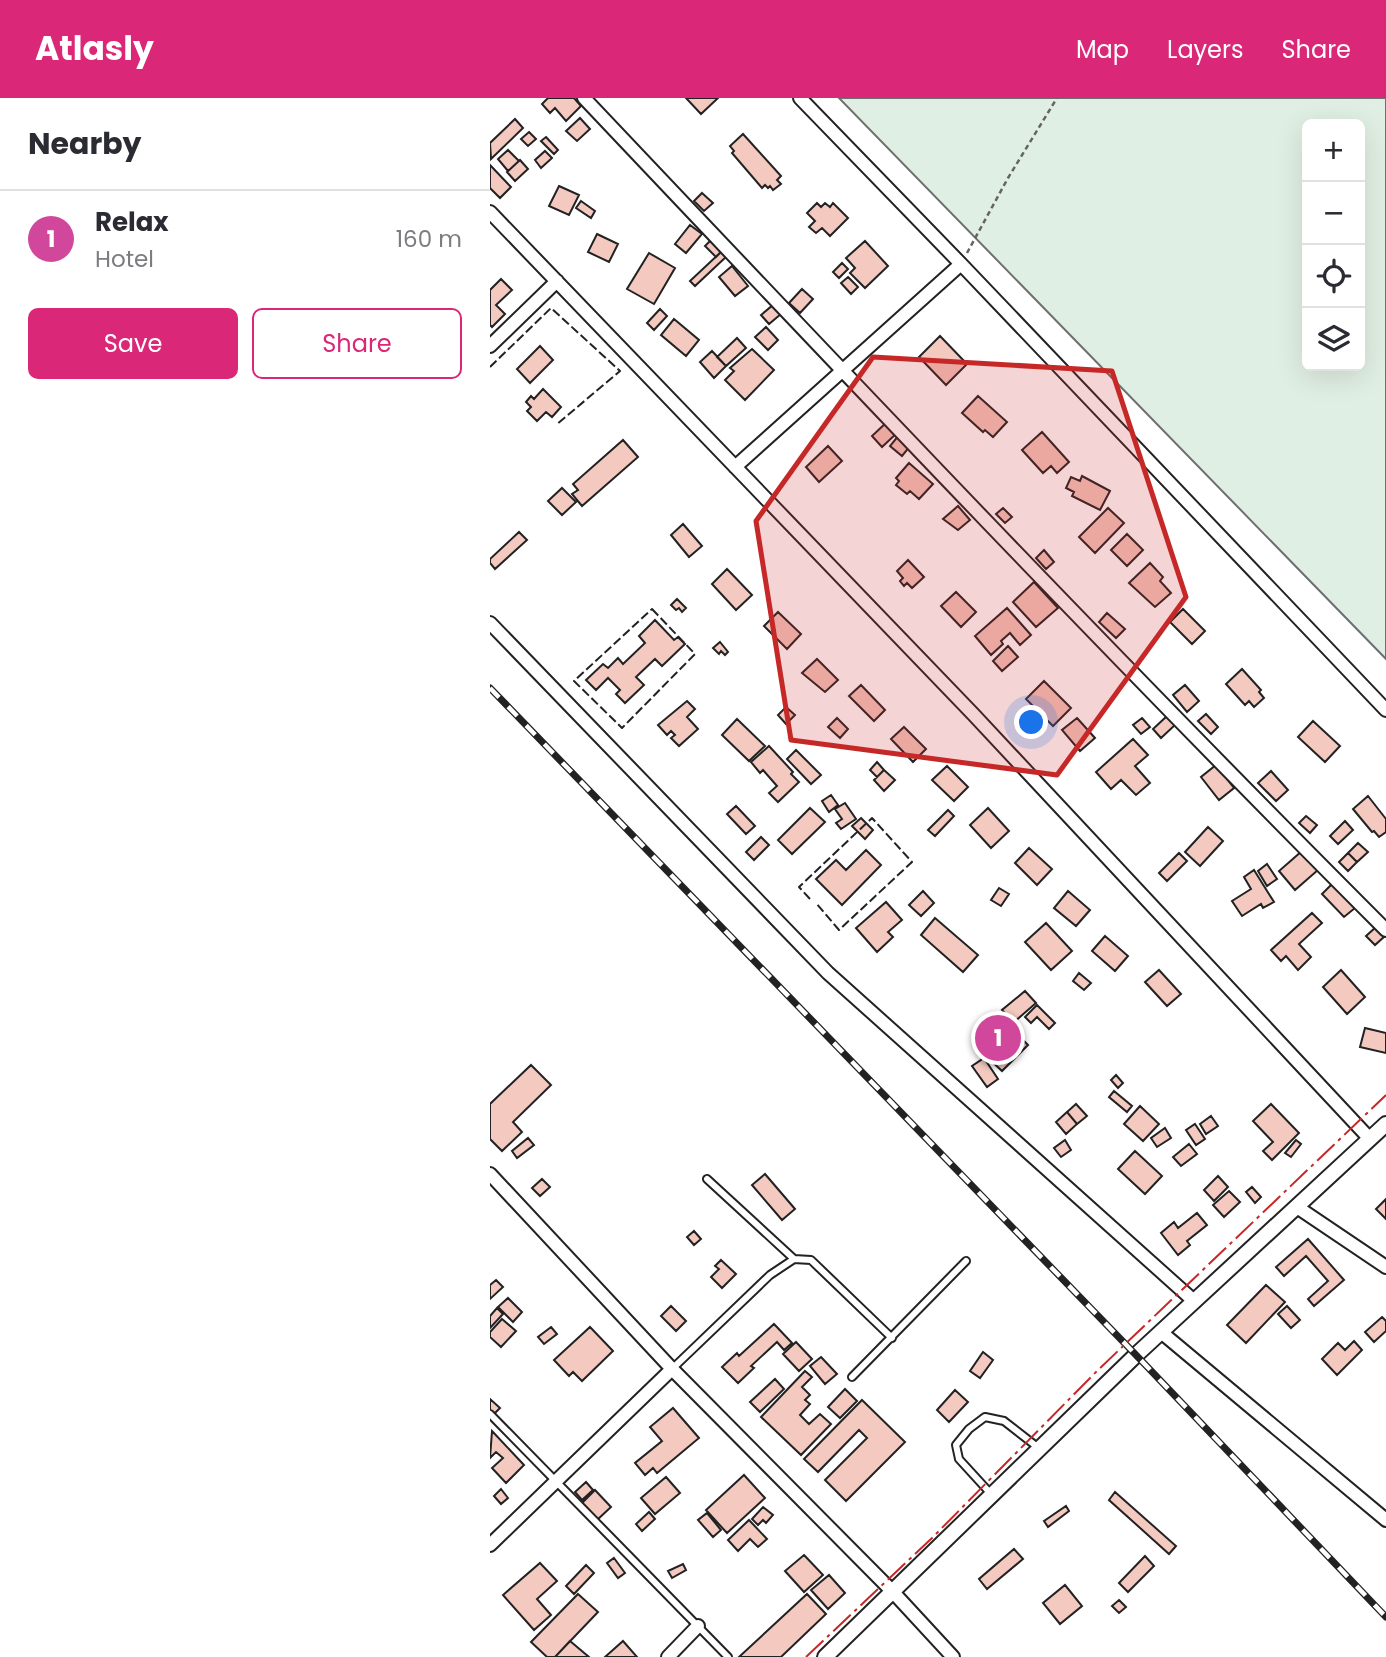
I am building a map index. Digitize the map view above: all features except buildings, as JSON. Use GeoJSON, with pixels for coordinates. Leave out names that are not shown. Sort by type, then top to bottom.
{"type":"FeatureCollection","features":[{"type":"Feature","properties":{"kind":"street"},"geometry":{"type":"LineString","coordinates":[[584,98],[1267,811],[1386,930]]}},
{"type":"Feature","properties":{"kind":"street"},"geometry":{"type":"LineString","coordinates":[[800,98],[1386,710]]}},
{"type":"Feature","properties":{"kind":"street"},"geometry":{"type":"LineString","coordinates":[[490,212],[973,714],[1370,1139]]}},
{"type":"Feature","properties":{"kind":"street"},"geometry":{"type":"LineString","coordinates":[[735,467],[961,264]]}},
{"type":"Feature","properties":{"kind":"street"},"geometry":{"type":"LineString","coordinates":[[490,346],[557,281]]}},
{"type":"Feature","properties":{"kind":"street"},"geometry":{"type":"LineString","coordinates":[[490,623],[828,973],[1195,1301]]}},
{"type":"Feature","properties":{"kind":"street"},"geometry":{"type":"LineString","coordinates":[[825,1657],[1161,1332],[1386,1124]]}},
{"type":"Feature","properties":{"kind":"street"},"geometry":{"type":"LineString","coordinates":[[490,1174],[672,1369],[893,1592],[953,1657]]}},
{"type":"Feature","properties":{"kind":"street"},"geometry":{"type":"LineString","coordinates":[[1297,1206],[1386,1267]]}},
{"type":"Feature","properties":{"kind":"street"},"geometry":{"type":"LineString","coordinates":[[1161,1332],[1386,1520]]}},
{"type":"Feature","properties":{"kind":"street"},"geometry":{"type":"LineString","coordinates":[[490,1545],[672,1369]]}},
{"type":"Feature","properties":{"kind":"street"},"geometry":{"type":"LineString","coordinates":[[668,1657],[698,1626]]}},
{"type":"Feature","properties":{"kind":"lane"},"geometry":{"type":"LineString","coordinates":[[707,1179],[794,1259]]}},
{"type":"Feature","properties":{"kind":"lane"},"geometry":{"type":"LineString","coordinates":[[672,1369],[770,1275],[794,1259],[811,1260],[892,1338]]}},
{"type":"Feature","properties":{"kind":"lane"},"geometry":{"type":"LineString","coordinates":[[852,1377],[966,1261]]}},
{"type":"Feature","properties":{"kind":"lane"},"geometry":{"type":"LineString","coordinates":[[490,1414],[728,1657]]}},
{"type":"Feature","properties":{"kind":"lane"},"geometry":{"type":"LineString","coordinates":[[992,1496],[960,1460],[956,1445],[969,1429],[985,1417],[1003,1421],[1040,1449]]}},
{"type":"Feature","properties":{"kind":"path"},"geometry":{"type":"LineString","coordinates":[[961,264],[1008,178],[1057,98]]}},
{"type":"Feature","properties":{"kind":"highlighted area"},"geometry":{"type":"Polygon","coordinates":[[[873,357],[1112,371],[1186,597],[1057,775],[791,740],[756,521],[873,357]]]}},
{"type":"Feature","properties":{"kind":"green space"},"geometry":{"type":"Polygon","coordinates":[[[839,98],[1386,98],[1386,659],[839,98]]]}},
{"type":"Feature","properties":{"kind":"railway"},"geometry":{"type":"LineString","coordinates":[[490,688],[1386,1617]]}},
{"type":"Feature","properties":{"kind":"fence"},"geometry":{"type":"LineString","coordinates":[[490,367],[551,308],[620,371],[556,425]]}},
{"type":"Feature","properties":{"kind":"fence"},"geometry":{"type":"LineString","coordinates":[[652,609],[695,654],[622,728],[574,681],[652,609]]}},
{"type":"Feature","properties":{"kind":"fence"},"geometry":{"type":"LineString","coordinates":[[810,899],[799,887],[872,818],[912,862],[839,930],[816,903]]}},
{"type":"Feature","properties":{"kind":"power"},"geometry":{"type":"LineString","coordinates":[[806,1657],[932,1538],[1097,1371],[1386,1095]]}},
{"type":"Feature","properties":{"kind":"place","name":"Relax"},"geometry":{"type":"Point","coordinates":[998,1038]}}]}
